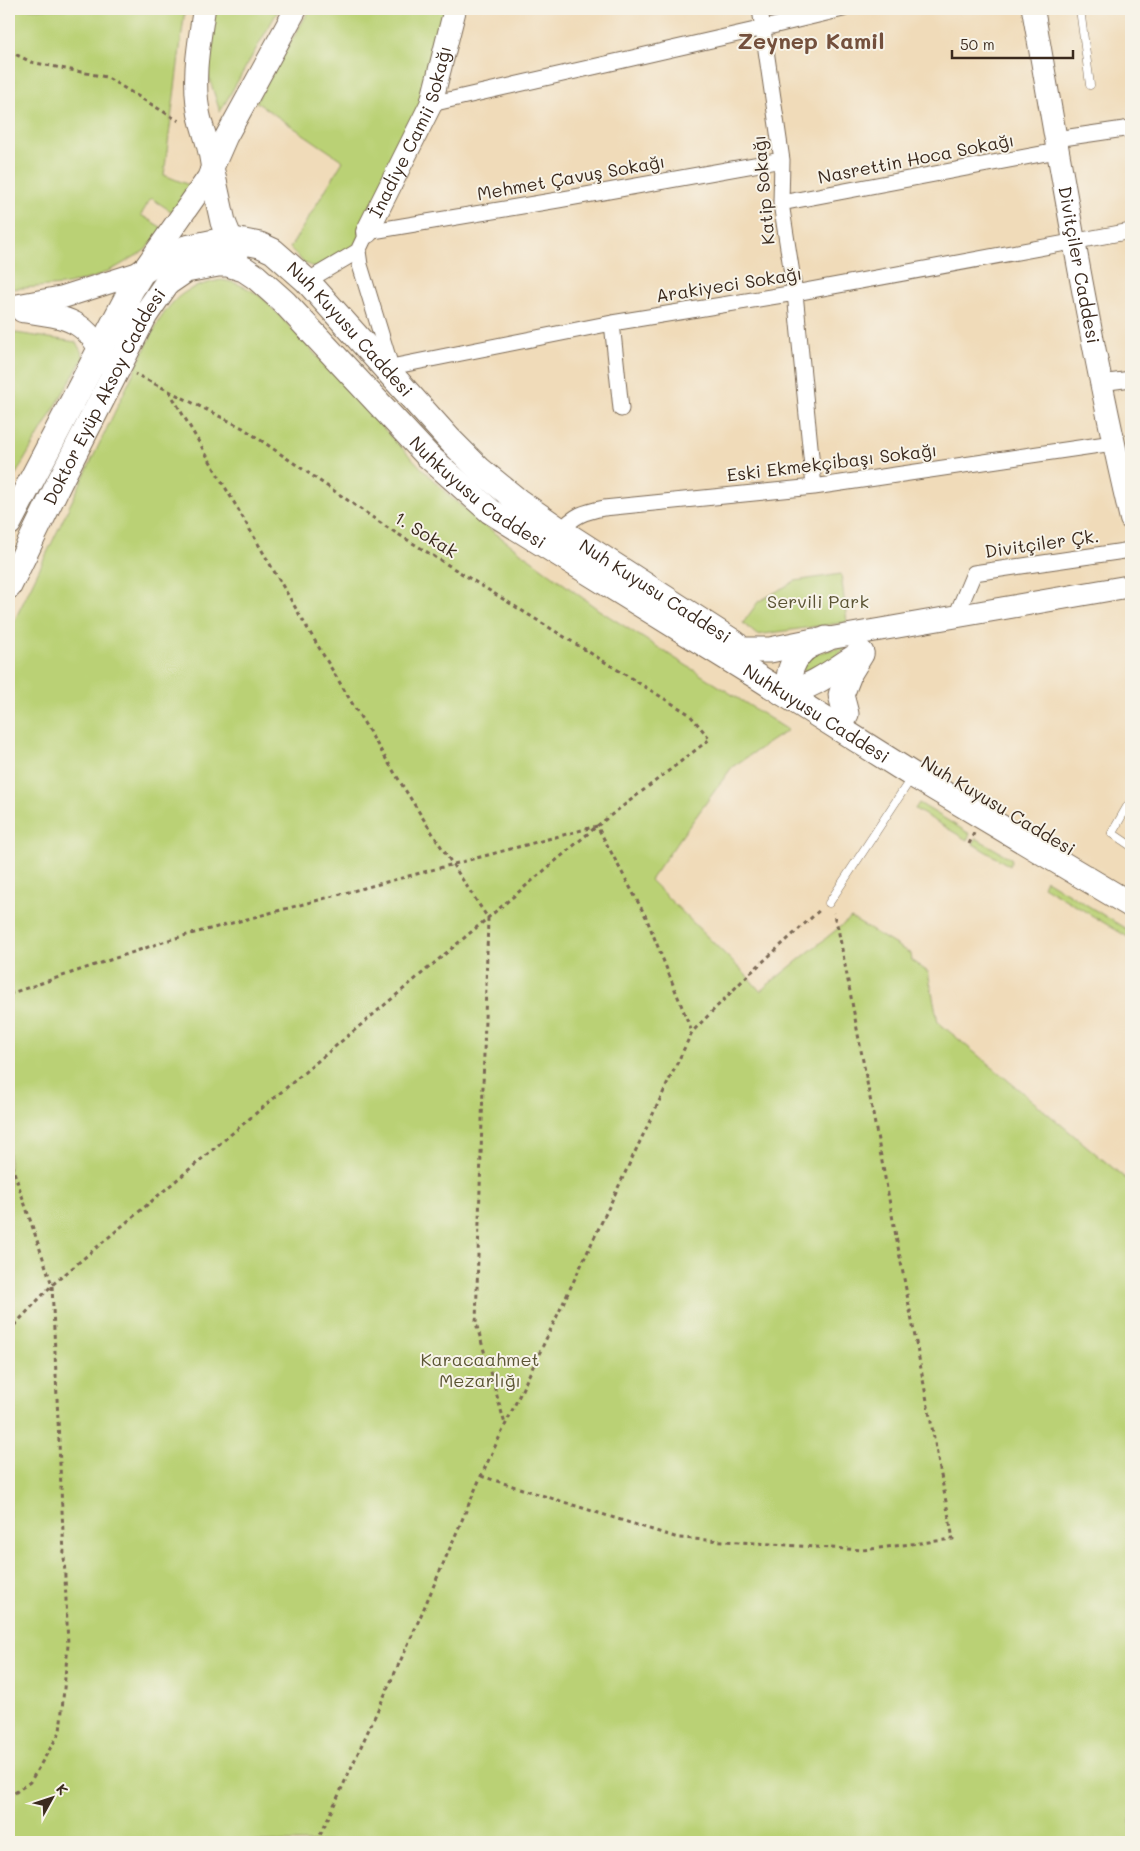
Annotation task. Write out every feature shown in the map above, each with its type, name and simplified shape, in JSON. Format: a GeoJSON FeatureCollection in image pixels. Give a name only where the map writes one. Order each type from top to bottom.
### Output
{"type":"FeatureCollection","features":[{"type":"Feature","properties":{"kind":"main road"},"geometry":{"type":"LineString","coordinates":[[212,172],[216,199],[229,240],[244,269]]}},
{"type":"Feature","properties":{"kind":"main road","name":"Doktor Eyüp Aksoy Caddesi"},"geometry":{"type":"LineString","coordinates":[[9,523],[100,348],[142,272],[160,260],[186,248],[229,240]]}},
{"type":"Feature","properties":{"kind":"main road","name":"Nuh Kuyusu Caddesi"},"geometry":{"type":"LineString","coordinates":[[229,240],[260,245],[273,251],[307,281],[389,368],[449,439],[480,470],[518,501],[561,531],[746,650],[795,692],[846,714],[1131,886]]}},
{"type":"Feature","properties":{"kind":"main road","name":"Doktor Eyüp Aksoy Caddesi"},"geometry":{"type":"LineString","coordinates":[[9,586],[145,315],[162,289],[172,279],[186,270],[208,265],[228,264],[244,269]]}},
{"type":"Feature","properties":{"kind":"main road","name":"Nuhkuyusu Caddesi"},"geometry":{"type":"LineString","coordinates":[[244,269],[284,302],[428,456],[490,511],[795,692],[913,775],[1131,905]]}},
{"type":"Feature","properties":{"kind":"main road"},"geometry":{"type":"LineString","coordinates":[[826,639],[803,650],[794,662],[795,692],[861,653]]}},
{"type":"Feature","properties":{"kind":"main road"},"geometry":{"type":"LineString","coordinates":[[746,650],[770,650],[826,639]]}},
{"type":"Feature","properties":{"kind":"main road"},"geometry":{"type":"LineString","coordinates":[[846,714],[841,695],[850,672],[861,653]]}},
{"type":"Feature","properties":{"kind":"main road"},"geometry":{"type":"LineString","coordinates":[[902,749],[913,775],[938,771]]}},
{"type":"Feature","properties":{"kind":"street"},"geometry":{"type":"LineString","coordinates":[[204,9],[196,78],[199,114],[210,150],[212,172]]}},
{"type":"Feature","properties":{"kind":"street"},"geometry":{"type":"LineString","coordinates":[[9,308],[63,297],[142,272],[212,172],[226,137],[296,9]]}},
{"type":"Feature","properties":{"kind":"street","name":"İnadiye Camii Sokağı"},"geometry":{"type":"LineString","coordinates":[[362,242],[431,104],[455,9]]}},
{"type":"Feature","properties":{"kind":"street","name":"Katip Sokağı"},"geometry":{"type":"LineString","coordinates":[[760,9],[782,160],[781,203],[795,293],[814,487]]}},
{"type":"Feature","properties":{"kind":"street"},"geometry":{"type":"LineString","coordinates":[[431,104],[843,9]]}},
{"type":"Feature","properties":{"kind":"street","name":"Divitçiler Caddesi"},"geometry":{"type":"LineString","coordinates":[[1033,9],[1073,242],[1131,519]]}},
{"type":"Feature","properties":{"kind":"street","name":"Nasrettin Hoca Sokağı"},"geometry":{"type":"LineString","coordinates":[[781,203],[1131,128]]}},
{"type":"Feature","properties":{"kind":"street","name":"Mehmet Çavuş Sokağı"},"geometry":{"type":"LineString","coordinates":[[362,242],[558,200],[782,160]]}},
{"type":"Feature","properties":{"kind":"street","name":"Arakiyeci Sokağı"},"geometry":{"type":"LineString","coordinates":[[389,368],[612,323],[795,293],[1131,232]]}},
{"type":"Feature","properties":{"kind":"street"},"geometry":{"type":"LineString","coordinates":[[307,281],[362,242]]}},
{"type":"Feature","properties":{"kind":"street"},"geometry":{"type":"LineString","coordinates":[[362,242],[360,265],[389,368]]}},
{"type":"Feature","properties":{"kind":"street"},"geometry":{"type":"LineString","coordinates":[[9,308],[69,320],[92,337],[116,372]]}},
{"type":"Feature","properties":{"kind":"street"},"geometry":{"type":"LineString","coordinates":[[612,323],[621,409]]}},
{"type":"Feature","properties":{"kind":"street"},"geometry":{"type":"LineString","coordinates":[[1101,383],[1131,379]]}},
{"type":"Feature","properties":{"kind":"street","name":"Eski Ekmekçibaşı Sokağı"},"geometry":{"type":"LineString","coordinates":[[561,531],[583,513],[604,508],[814,487],[1114,443]]}},
{"type":"Feature","properties":{"kind":"street","name":"Divitçiler Çk."},"geometry":{"type":"LineString","coordinates":[[956,616],[974,573],[1131,550]]}},
{"type":"Feature","properties":{"kind":"street"},"geometry":{"type":"LineString","coordinates":[[826,639],[1131,586]]}},
{"type":"Feature","properties":{"kind":"street"},"geometry":{"type":"LineString","coordinates":[[861,653],[880,644],[1131,602]]}},
{"type":"Feature","properties":{"kind":"lane"},"geometry":{"type":"LineString","coordinates":[[1080,9],[1090,85]]}},
{"type":"Feature","properties":{"kind":"lane"},"geometry":{"type":"LineString","coordinates":[[829,902],[913,775]]}},
{"type":"Feature","properties":{"kind":"lane"},"geometry":{"type":"LineString","coordinates":[[1128,805],[1112,833],[1131,846]]}},
{"type":"Feature","properties":{"kind":"path"},"geometry":{"type":"LineString","coordinates":[[9,51],[31,62],[106,77],[179,121]]}},
{"type":"Feature","properties":{"kind":"path","name":"1. Sokak"},"geometry":{"type":"LineString","coordinates":[[116,372],[168,391],[244,428],[385,526],[689,714],[710,739],[597,826]]}},
{"type":"Feature","properties":{"kind":"path"},"geometry":{"type":"LineString","coordinates":[[168,391],[376,741],[452,864],[488,918],[476,1323],[506,1425]]}},
{"type":"Feature","properties":{"kind":"path"},"geometry":{"type":"LineString","coordinates":[[9,994],[172,939],[597,826]]}},
{"type":"Feature","properties":{"kind":"path"},"geometry":{"type":"LineString","coordinates":[[9,1331],[52,1285],[597,826]]}},
{"type":"Feature","properties":{"kind":"path"},"geometry":{"type":"LineString","coordinates":[[597,826],[646,917],[692,1032]]}},
{"type":"Feature","properties":{"kind":"path"},"geometry":{"type":"LineString","coordinates":[[968,844],[975,833]]}},
{"type":"Feature","properties":{"kind":"path"},"geometry":{"type":"LineString","coordinates":[[317,1842],[415,1629],[481,1476],[692,1032],[747,976],[829,902],[838,928],[953,1539],[862,1550],[678,1538],[481,1476]]}},
{"type":"Feature","properties":{"kind":"path"},"geometry":{"type":"LineString","coordinates":[[9,1157],[52,1285],[68,1645],[60,1732],[30,1782],[9,1796]]}},
{"type":"Feature","properties":{"kind":"green space"},"geometry":{"type":"Polygon","coordinates":[[[9,9],[185,9],[164,175],[194,187],[174,213],[151,198],[141,215],[164,229],[144,251],[117,267],[93,278],[63,285],[9,289],[9,9]]]}},
{"type":"Feature","properties":{"kind":"green space"},"geometry":{"type":"Polygon","coordinates":[[[211,9],[279,9],[220,112],[204,61],[211,9]]]}},
{"type":"Feature","properties":{"kind":"green space"},"geometry":{"type":"Polygon","coordinates":[[[310,9],[454,9],[432,100],[362,250],[318,269],[304,263],[290,248],[343,161],[256,102],[310,9]]]}},
{"type":"Feature","properties":{"kind":"green space","name":"Karacaahmet Mezarlığı"},"geometry":{"type":"Polygon","coordinates":[[[221,280],[245,287],[266,301],[398,444],[449,496],[491,530],[599,610],[788,730],[732,767],[650,880],[760,991],[851,918],[911,954],[912,961],[928,972],[938,1022],[1131,1183],[1131,1842],[9,1842],[9,632],[157,324],[170,305],[183,293],[221,280]]]}},
{"type":"Feature","properties":{"kind":"green space"},"geometry":{"type":"Polygon","coordinates":[[[9,332],[76,342],[84,357],[9,486],[9,332]]]}},
{"type":"Feature","properties":{"kind":"green space","name":"Servili Park"},"geometry":{"type":"Polygon","coordinates":[[[841,574],[847,622],[757,635],[743,623],[758,602],[795,581],[841,574]]]}},
{"type":"Feature","properties":{"kind":"green space"},"geometry":{"type":"Polygon","coordinates":[[[850,645],[822,667],[807,673],[802,668],[807,656],[850,645]]]}},
{"type":"Feature","properties":{"kind":"green space"},"geometry":{"type":"Polygon","coordinates":[[[919,803],[970,834],[967,840],[915,809],[919,803]]]}},
{"type":"Feature","properties":{"kind":"green space"},"geometry":{"type":"Polygon","coordinates":[[[976,838],[1012,859],[1010,866],[973,844],[976,838]]]}},
{"type":"Feature","properties":{"kind":"green space"},"geometry":{"type":"Polygon","coordinates":[[[1046,880],[1131,932],[1131,939],[1043,886],[1046,880]]]}},
{"type":"Feature","properties":{"kind":"district","name":"Zeynep Kamil"},"geometry":{"type":"Point","coordinates":[811,41]}}]}
